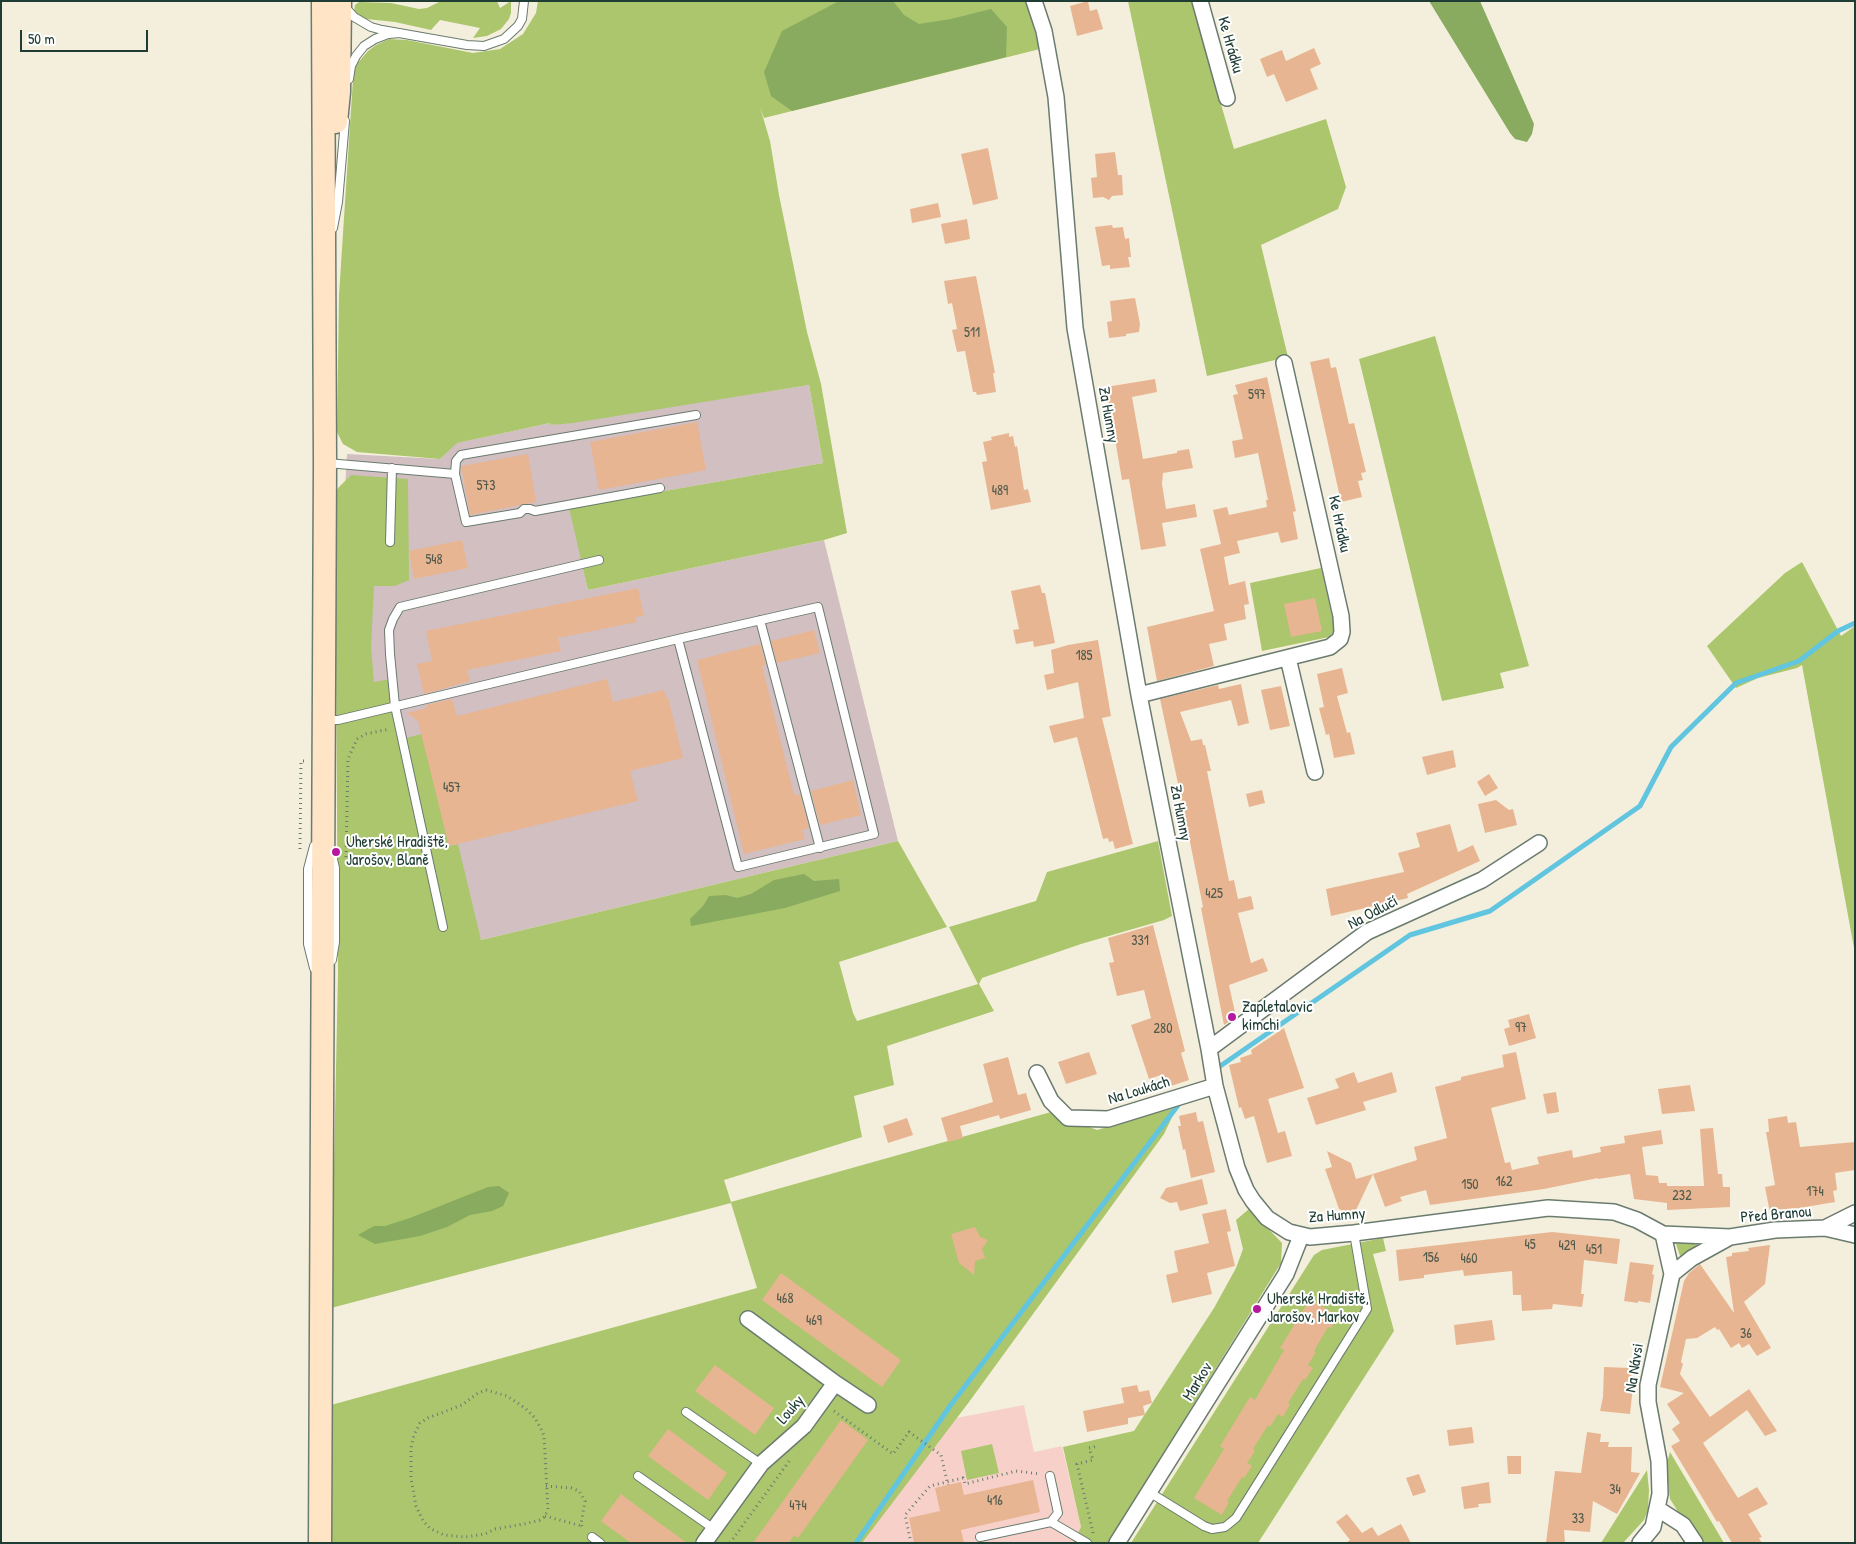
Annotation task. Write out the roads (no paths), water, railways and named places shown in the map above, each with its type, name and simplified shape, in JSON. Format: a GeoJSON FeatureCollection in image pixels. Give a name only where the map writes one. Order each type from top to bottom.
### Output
{"type":"FeatureCollection","features":[{"type":"Feature","properties":{"kind":"main road"},"geometry":{"type":"LineString","coordinates":[[325,305],[339,92],[341,1]]}},
{"type":"Feature","properties":{"kind":"main road"},"geometry":{"type":"LineString","coordinates":[[320,1543],[324,1012],[326,7]]}},
{"type":"Feature","properties":{"kind":"street","name":"Za Humny"},"geometry":{"type":"LineString","coordinates":[[1034,1],[1044,31],[1056,97],[1075,328],[1139,695],[1213,1076],[1237,1168],[1246,1190],[1252,1201],[1268,1218],[1289,1232],[1301,1236],[1323,1237],[1354,1234],[1548,1208],[1614,1212],[1638,1220],[1663,1234]]}},
{"type":"Feature","properties":{"kind":"street","name":"Ke Hrádku"},"geometry":{"type":"LineString","coordinates":[[1200,1],[1227,98]]}},
{"type":"Feature","properties":{"kind":"street","name":"Ke Hrádku"},"geometry":{"type":"LineString","coordinates":[[1139,695],[1330,647],[1340,639],[1343,625],[1284,363]]}},
{"type":"Feature","properties":{"kind":"street"},"geometry":{"type":"LineString","coordinates":[[1288,658],[1315,772]]}},
{"type":"Feature","properties":{"kind":"street","name":"Na Odlučí"},"geometry":{"type":"LineString","coordinates":[[1209,1048],[1367,932],[1482,880],[1539,842]]}},
{"type":"Feature","properties":{"kind":"street","name":"Na Loukách"},"geometry":{"type":"LineString","coordinates":[[1037,1073],[1050,1101],[1068,1118],[1108,1119],[1188,1094],[1213,1076]]}},
{"type":"Feature","properties":{"kind":"street","name":"Před Branou"},"geometry":{"type":"LineString","coordinates":[[1825,1228],[1855,1213]]}},
{"type":"Feature","properties":{"kind":"street","name":"Před Branou"},"geometry":{"type":"LineString","coordinates":[[1663,1234],[1730,1236],[1775,1230],[1825,1228],[1855,1235]]}},
{"type":"Feature","properties":{"kind":"street","name":"Na Návsi"},"geometry":{"type":"LineString","coordinates":[[1640,1543],[1653,1527],[1660,1494],[1659,1461],[1648,1402],[1648,1384],[1672,1274],[1663,1234]]}},
{"type":"Feature","properties":{"kind":"street","name":"Markov"},"geometry":{"type":"LineString","coordinates":[[1117,1543],[1286,1274],[1301,1236]]}},
{"type":"Feature","properties":{"kind":"street","name":"Před Branou"},"geometry":{"type":"LineString","coordinates":[[1672,1274],[1692,1258],[1730,1236]]}},
{"type":"Feature","properties":{"kind":"street"},"geometry":{"type":"LineString","coordinates":[[748,1319],[868,1405]]}},
{"type":"Feature","properties":{"kind":"street","name":"Louky"},"geometry":{"type":"LineString","coordinates":[[704,1543],[761,1464],[804,1426],[835,1383]]}},
{"type":"Feature","properties":{"kind":"street"},"geometry":{"type":"LineString","coordinates":[[1658,1508],[1683,1526],[1695,1543]]}},
{"type":"Feature","properties":{"kind":"lane"},"geometry":{"type":"LineString","coordinates":[[341,1],[354,17],[371,27],[400,34],[484,46],[504,39],[518,26],[522,19],[524,1]]}},
{"type":"Feature","properties":{"kind":"lane"},"geometry":{"type":"LineString","coordinates":[[348,86],[351,66],[364,46],[388,34],[400,34]]}},
{"type":"Feature","properties":{"kind":"lane"},"geometry":{"type":"LineString","coordinates":[[325,305],[346,117]]}},
{"type":"Feature","properties":{"kind":"lane"},"geometry":{"type":"LineString","coordinates":[[660,488],[535,511],[524,509],[520,513],[466,522],[455,474],[456,461],[460,455],[696,415]]}},
{"type":"Feature","properties":{"kind":"lane"},"geometry":{"type":"LineString","coordinates":[[325,462],[455,474]]}},
{"type":"Feature","properties":{"kind":"lane"},"geometry":{"type":"LineString","coordinates":[[390,542],[392,468]]}},
{"type":"Feature","properties":{"kind":"lane"},"geometry":{"type":"LineString","coordinates":[[443,928],[395,706],[391,680],[389,630],[393,619],[400,607],[599,560]]}},
{"type":"Feature","properties":{"kind":"lane"},"geometry":{"type":"LineString","coordinates":[[324,720],[338,720],[678,639],[818,607],[874,834],[738,867],[678,639]]}},
{"type":"Feature","properties":{"kind":"lane"},"geometry":{"type":"LineString","coordinates":[[760,620],[820,848]]}},
{"type":"Feature","properties":{"kind":"lane"},"geometry":{"type":"LineString","coordinates":[[1149,1492],[1212,1529],[1225,1527],[1236,1518],[1367,1309],[1354,1234]]}},
{"type":"Feature","properties":{"kind":"lane"},"geometry":{"type":"LineString","coordinates":[[686,1412],[761,1464]]}},
{"type":"Feature","properties":{"kind":"lane"},"geometry":{"type":"LineString","coordinates":[[980,1537],[1051,1522],[1058,1513],[1048,1475]]}},
{"type":"Feature","properties":{"kind":"lane"},"geometry":{"type":"LineString","coordinates":[[638,1476],[714,1529]]}},
{"type":"Feature","properties":{"kind":"lane"},"geometry":{"type":"LineString","coordinates":[[1051,1522],[1086,1543]]}},
{"type":"Feature","properties":{"kind":"lane"},"geometry":{"type":"LineString","coordinates":[[589,1536],[600,1543]]}},
{"type":"Feature","properties":{"kind":"waterway"},"geometry":{"type":"LineString","coordinates":[[1216,1069],[1410,935],[1490,911],[1640,806],[1671,747],[1736,683],[1799,661],[1838,631],[1855,623]]}},
{"type":"Feature","properties":{"kind":"waterway"},"geometry":{"type":"LineString","coordinates":[[856,1543],[950,1406],[1182,1100]]}},
{"type":"Feature","properties":{"kind":"place","name":"Uherské Hradiště, Jarošov, Blaně"},"geometry":{"type":"Point","coordinates":[336,852]}},
{"type":"Feature","properties":{"kind":"place","name":"Zapletalovic kimchi"},"geometry":{"type":"Point","coordinates":[1232,1017]}},
{"type":"Feature","properties":{"kind":"place","name":"Uherské Hradiště, Jarošov, Markov"},"geometry":{"type":"Point","coordinates":[1257,1309]}}]}
